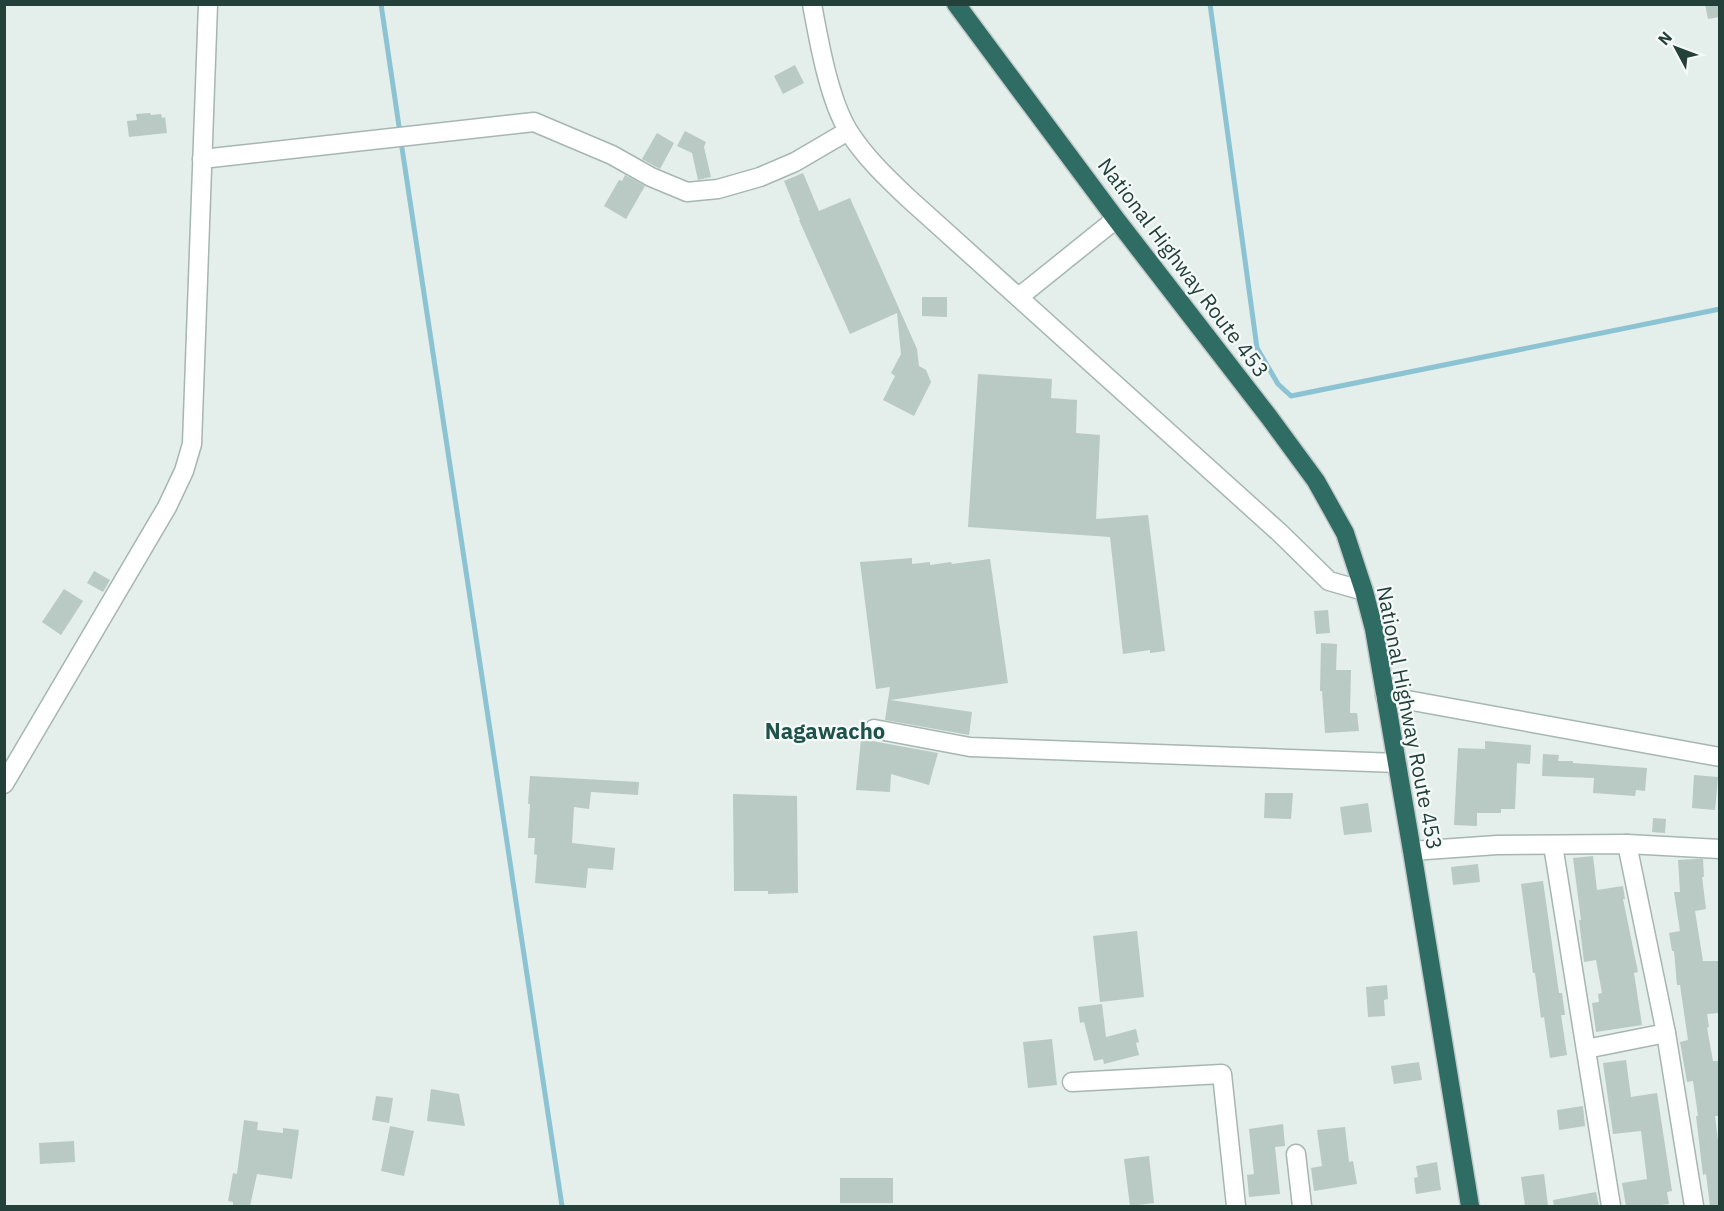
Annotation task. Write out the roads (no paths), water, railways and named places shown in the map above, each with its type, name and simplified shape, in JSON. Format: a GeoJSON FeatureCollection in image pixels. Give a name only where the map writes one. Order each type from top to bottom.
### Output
{"type":"FeatureCollection","features":[{"type":"Feature","properties":{"kind":"highway","name":"National Highway Route 453"},"geometry":{"type":"LineString","coordinates":[[956,4],[1116,219],[1269,417],[1316,481],[1345,533],[1374,629],[1470,1206]]}},
{"type":"Feature","properties":{"kind":"street"},"geometry":{"type":"LineString","coordinates":[[4,784],[168,507],[192,444],[208,4]]}},
{"type":"Feature","properties":{"kind":"street"},"geometry":{"type":"LineString","coordinates":[[812,4],[836,104],[848,131],[870,161],[1280,533],[1329,581],[1364,591]]}},
{"type":"Feature","properties":{"kind":"street"},"geometry":{"type":"LineString","coordinates":[[202,159],[534,122],[612,155],[651,177],[687,192],[718,189],[760,177],[795,162],[848,131]]}},
{"type":"Feature","properties":{"kind":"street"},"geometry":{"type":"LineString","coordinates":[[1019,297],[1116,219]]}},
{"type":"Feature","properties":{"kind":"street"},"geometry":{"type":"LineString","coordinates":[[1385,696],[1719,757]]}},
{"type":"Feature","properties":{"kind":"street"},"geometry":{"type":"LineString","coordinates":[[874,729],[970,747],[1396,763]]}},
{"type":"Feature","properties":{"kind":"street"},"geometry":{"type":"LineString","coordinates":[[1412,851],[1497,845],[1627,844],[1719,849]]}},
{"type":"Feature","properties":{"kind":"street"},"geometry":{"type":"LineString","coordinates":[[1627,844],[1666,1034],[1694,1206]]}},
{"type":"Feature","properties":{"kind":"street"},"geometry":{"type":"LineString","coordinates":[[1553,845],[1611,1206]]}},
{"type":"Feature","properties":{"kind":"street"},"geometry":{"type":"LineString","coordinates":[[1586,1049],[1666,1034]]}},
{"type":"Feature","properties":{"kind":"street"},"geometry":{"type":"LineString","coordinates":[[1072,1082],[1222,1074],[1236,1206]]}},
{"type":"Feature","properties":{"kind":"street"},"geometry":{"type":"LineString","coordinates":[[1296,1154],[1302,1206]]}},
{"type":"Feature","properties":{"kind":"waterway"},"geometry":{"type":"LineString","coordinates":[[381,4],[400,133]]}},
{"type":"Feature","properties":{"kind":"waterway"},"geometry":{"type":"LineString","coordinates":[[1210,4],[1257,348],[1278,384],[1291,396],[1720,309]]}},
{"type":"Feature","properties":{"kind":"waterway"},"geometry":{"type":"LineString","coordinates":[[402,148],[562,1206]]}},
{"type":"Feature","properties":{"kind":"district","name":"Nagawacho"},"geometry":{"type":"Point","coordinates":[825,731]}}]}
